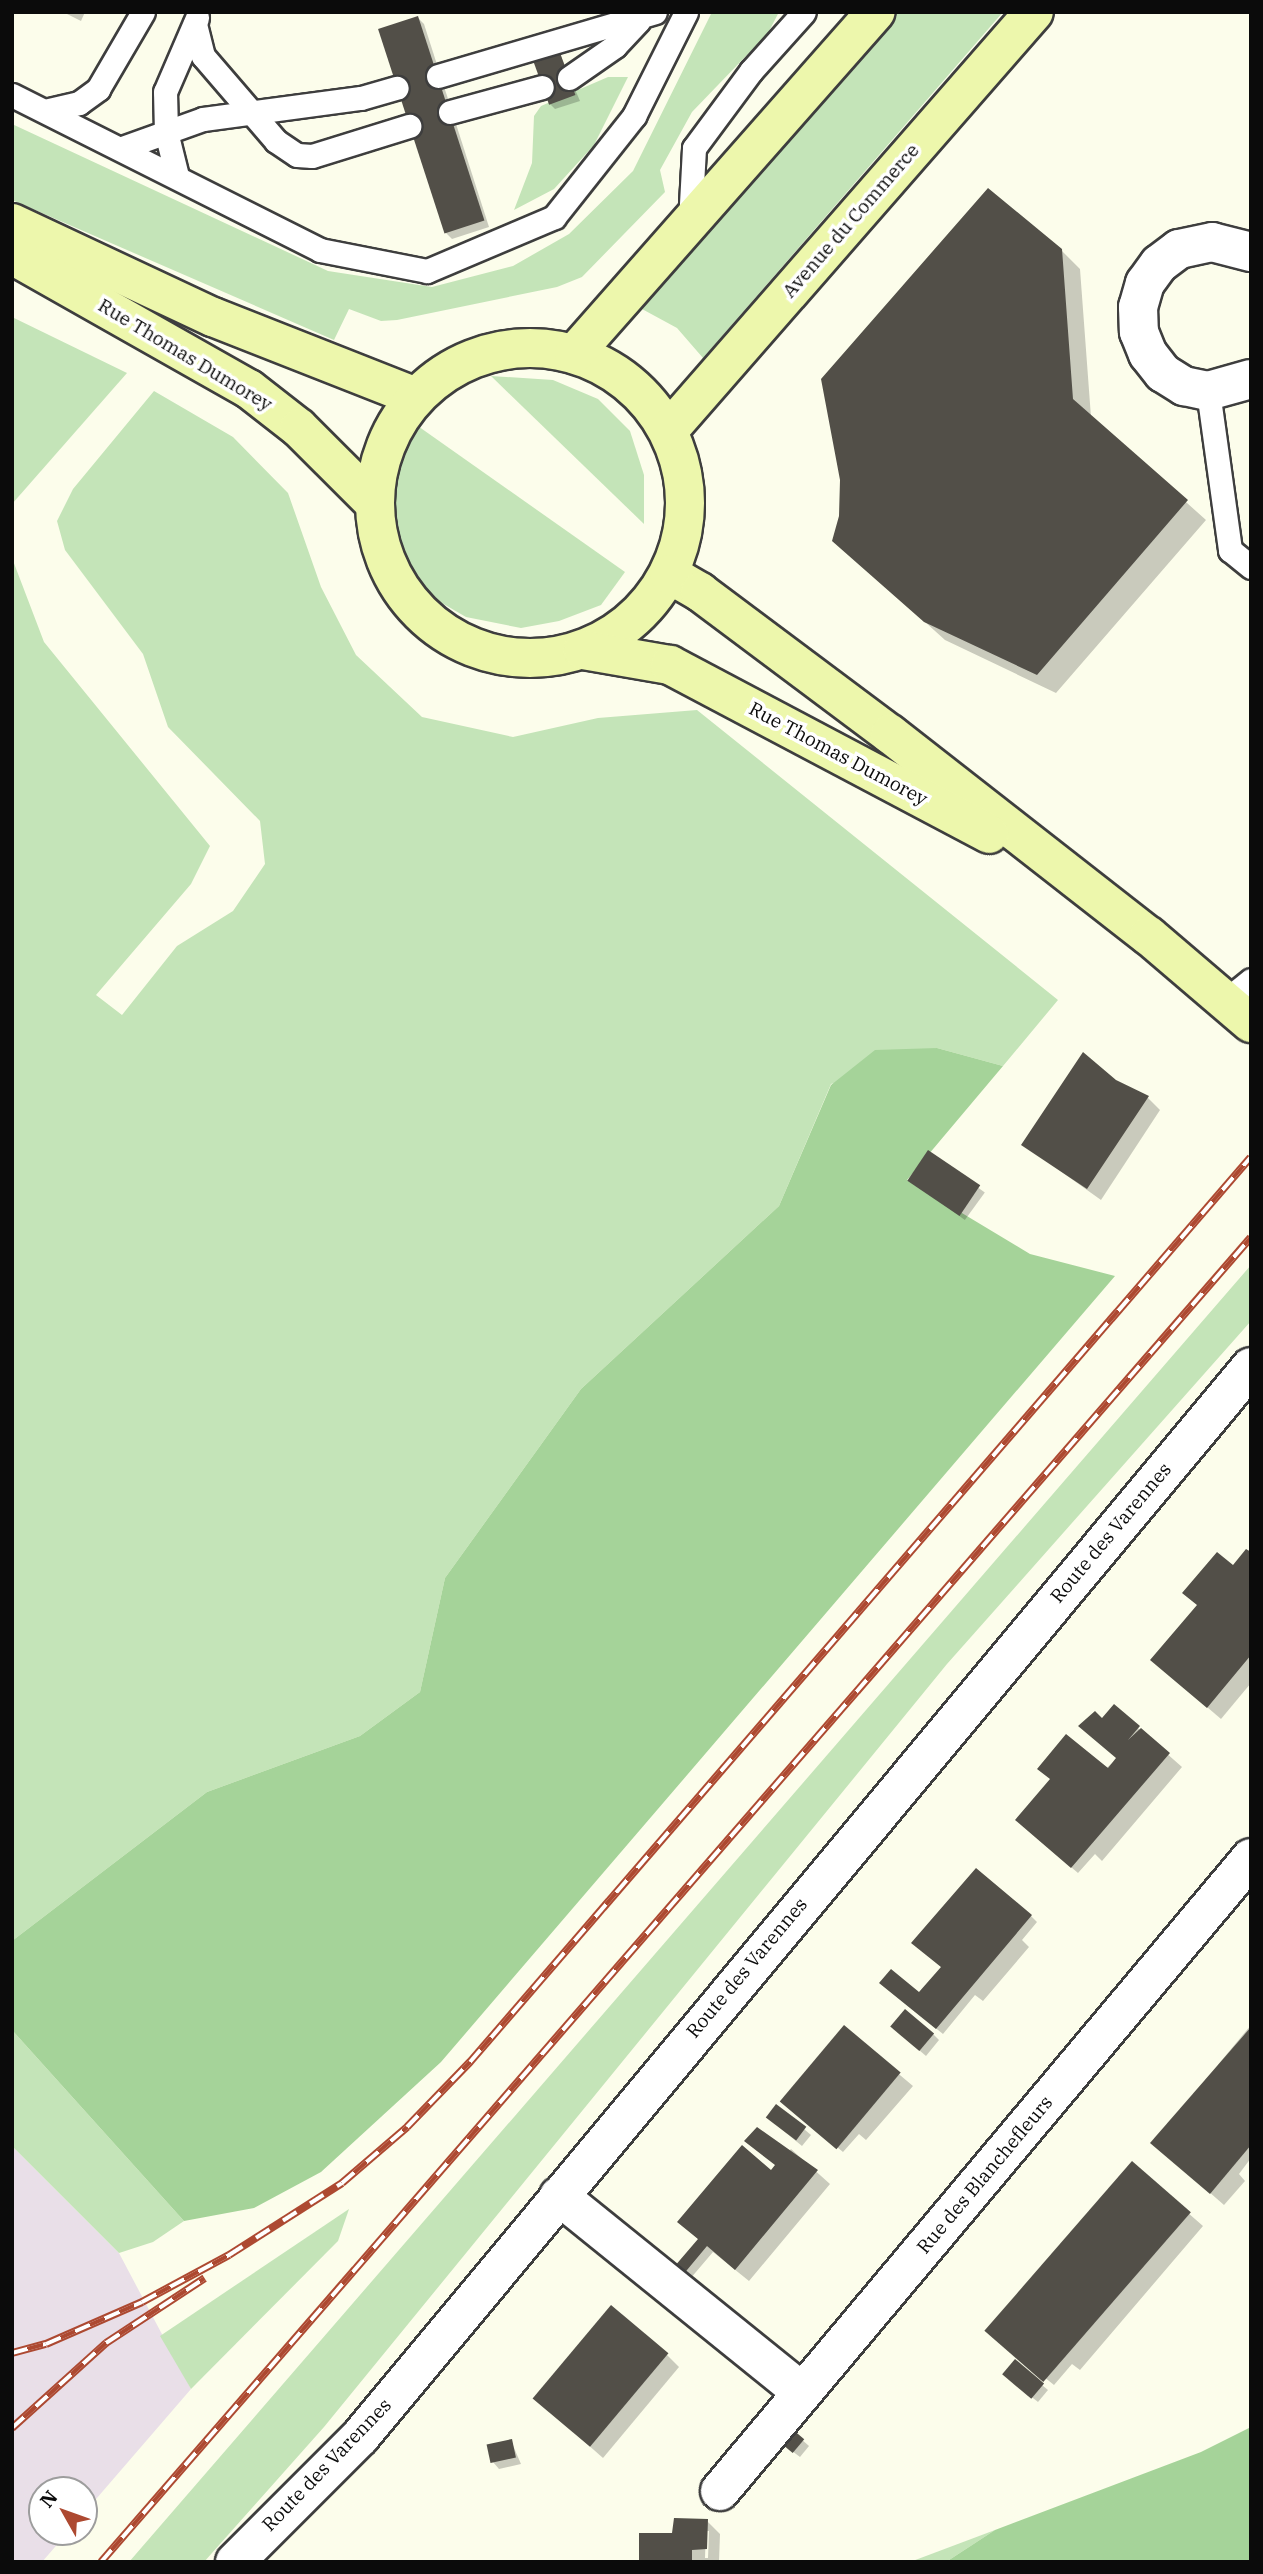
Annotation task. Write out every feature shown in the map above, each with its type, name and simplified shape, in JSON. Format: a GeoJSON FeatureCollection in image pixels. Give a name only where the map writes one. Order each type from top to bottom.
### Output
{"type":"FeatureCollection","features":[{"type":"Feature","properties":{"kind":"main road"},"geometry":{"type":"LineString","coordinates":[[575,354],[875,12]]}},
{"type":"Feature","properties":{"kind":"main road","name":"Avenue du Commerce"},"geometry":{"type":"LineString","coordinates":[[668,431],[1034,12]]}},
{"type":"Feature","properties":{"kind":"main road","name":"Rue Thomas Dumorey"},"geometry":{"type":"LineString","coordinates":[[12,223],[212,317],[416,397]]}},
{"type":"Feature","properties":{"kind":"main road","name":"Rue Thomas Dumorey"},"geometry":{"type":"LineString","coordinates":[[12,256],[249,389],[299,428],[374,503]]}},
{"type":"Feature","properties":{"kind":"main road"},"geometry":{"type":"LineString","coordinates":[[531,347],[575,354],[612,371],[645,397],[668,431],[684,477],[684,527],[669,574],[633,620],[583,650],[522,658],[485,653],[440,632],[404,597],[387,564],[374,503],[384,446],[416,397],[449,370],[489,353],[531,347]]}},
{"type":"Feature","properties":{"kind":"main road","name":"Rue Thomas Dumorey"},"geometry":{"type":"LineString","coordinates":[[669,574],[700,592],[1242,1002]]}},
{"type":"Feature","properties":{"kind":"main road","name":"Rue Thomas Dumorey"},"geometry":{"type":"LineString","coordinates":[[583,650],[670,665],[1084,884]]}},
{"type":"Feature","properties":{"kind":"street"},"geometry":{"type":"LineString","coordinates":[[1244,239],[1204,243],[1179,249],[1159,264],[1145,283],[1138,307],[1139,332],[1156,364],[1184,386],[1208,391],[1251,379]]}},
{"type":"Feature","properties":{"kind":"street","name":"Route des Varennes"},"geometry":{"type":"LineString","coordinates":[[235,2562],[360,2437],[1251,1367]]}},
{"type":"Feature","properties":{"kind":"street","name":"Rue des Blanchefleurs"},"geometry":{"type":"LineString","coordinates":[[720,2491],[1251,1858]]}},
{"type":"Feature","properties":{"kind":"street"},"geometry":{"type":"LineString","coordinates":[[559,2196],[802,2392]]}},
{"type":"Feature","properties":{"kind":"lane"},"geometry":{"type":"LineString","coordinates":[[49,110],[79,103],[98,89],[143,12]]}},
{"type":"Feature","properties":{"kind":"lane"},"geometry":{"type":"LineString","coordinates":[[12,95],[49,110],[320,250],[427,271],[554,217],[634,116],[686,12]]}},
{"type":"Feature","properties":{"kind":"lane"},"geometry":{"type":"LineString","coordinates":[[690,223],[694,148],[751,71],[804,12]]}},
{"type":"Feature","properties":{"kind":"lane"},"geometry":{"type":"LineString","coordinates":[[438,76],[555,38],[638,15]]}},
{"type":"Feature","properties":{"kind":"lane"},"geometry":{"type":"LineString","coordinates":[[569,78],[615,46],[638,15]]}},
{"type":"Feature","properties":{"kind":"lane"},"geometry":{"type":"LineString","coordinates":[[177,176],[166,132],[165,92],[197,18]]}},
{"type":"Feature","properties":{"kind":"lane"},"geometry":{"type":"LineString","coordinates":[[197,18],[204,56],[276,141],[297,155],[312,156],[409,126]]}},
{"type":"Feature","properties":{"kind":"lane"},"geometry":{"type":"LineString","coordinates":[[450,112],[541,87]]}},
{"type":"Feature","properties":{"kind":"lane"},"geometry":{"type":"LineString","coordinates":[[122,148],[203,119],[361,98],[397,88]]}},
{"type":"Feature","properties":{"kind":"lane"},"geometry":{"type":"LineString","coordinates":[[1208,391],[1230,550],[1251,567]]}},
{"type":"Feature","properties":{"kind":"shaded area"},"geometry":{"type":"Polygon","coordinates":[[[12,2146],[119,2253],[191,2389],[98,2497],[98,2476],[28,2476],[28,2546],[56,2546],[42,2562],[12,2562],[12,2146]]]}},
{"type":"Feature","properties":{"kind":"green space"},"geometry":{"type":"Polygon","coordinates":[[[712,12],[779,12],[768,33],[692,112],[660,170],[665,192],[582,277],[557,287],[397,320],[381,321],[349,309],[334,340],[12,200],[12,124],[328,271],[432,287],[513,266],[569,234],[633,171],[712,12]]]}},
{"type":"Feature","properties":{"kind":"green space"},"geometry":{"type":"Polygon","coordinates":[[[894,12],[1003,12],[703,358],[677,328],[642,309],[894,12]]]}},
{"type":"Feature","properties":{"kind":"green space"},"geometry":{"type":"Polygon","coordinates":[[[608,77],[628,77],[594,145],[554,189],[514,210],[532,163],[534,116],[541,106],[608,77]]]}},
{"type":"Feature","properties":{"kind":"green space"},"geometry":{"type":"Polygon","coordinates":[[[12,317],[127,373],[12,504],[12,317]]]}},
{"type":"Feature","properties":{"kind":"green space"},"geometry":{"type":"Polygon","coordinates":[[[491,376],[553,380],[598,399],[630,431],[644,475],[644,524],[491,376]]]}},
{"type":"Feature","properties":{"kind":"green space"},"geometry":{"type":"Polygon","coordinates":[[[154,391],[233,437],[288,493],[321,587],[356,655],[422,717],[513,737],[598,718],[697,710],[1058,1000],[1003,1066],[937,1048],[831,1084],[779,1206],[581,1389],[445,1578],[420,1692],[360,1736],[207,1792],[12,1941],[12,558],[44,642],[210,846],[191,884],[96,995],[122,1015],[177,946],[233,911],[265,864],[260,821],[168,727],[143,654],[65,550],[57,521],[73,489],[154,391]]]}},
{"type":"Feature","properties":{"kind":"green space"},"geometry":{"type":"Polygon","coordinates":[[[415,424],[625,572],[601,605],[559,621],[521,628],[466,617],[416,588],[392,542],[391,486],[415,424]]]}},
{"type":"Feature","properties":{"kind":"green space"},"geometry":{"type":"Polygon","coordinates":[[[937,1048],[1003,1066],[907,1180],[1030,1254],[1115,1276],[441,2062],[321,2172],[254,2208],[184,2221],[12,2030],[12,1941],[207,1792],[360,1736],[420,1692],[445,1578],[581,1389],[779,1206],[831,1085],[875,1050],[937,1048]]]}},
{"type":"Feature","properties":{"kind":"green space"},"geometry":{"type":"Polygon","coordinates":[[[1251,1265],[1251,1321],[947,1664],[324,2427],[204,2562],[129,2562],[1251,1265]]]}},
{"type":"Feature","properties":{"kind":"green space"},"geometry":{"type":"Polygon","coordinates":[[[12,2030],[184,2221],[153,2242],[119,2253],[12,2146],[12,2030]]]}},
{"type":"Feature","properties":{"kind":"green space"},"geometry":{"type":"Polygon","coordinates":[[[349,2209],[338,2241],[191,2389],[160,2336],[349,2209]]]}},
{"type":"Feature","properties":{"kind":"green space"},"geometry":{"type":"Polygon","coordinates":[[[1251,2427],[1251,2562],[946,2562],[995,2530],[1201,2452],[1251,2427]]]}},
{"type":"Feature","properties":{"kind":"green space"},"geometry":{"type":"Polygon","coordinates":[[[995,2530],[946,2562],[910,2562],[995,2530]]]}},
{"type":"Feature","properties":{"kind":"building"},"geometry":{"type":"Polygon","coordinates":[[[418,16],[484,220],[444,233],[378,29],[418,16]]]}},
{"type":"Feature","properties":{"kind":"building"},"geometry":{"type":"Polygon","coordinates":[[[559,50],[575,95],[549,105],[533,60],[559,50]]]}},
{"type":"Feature","properties":{"kind":"building"},"geometry":{"type":"Polygon","coordinates":[[[988,188],[1062,249],[1073,399],[1188,500],[1037,675],[924,622],[832,541],[839,516],[840,480],[821,379],[988,188]]]}},
{"type":"Feature","properties":{"kind":"building"},"geometry":{"type":"Polygon","coordinates":[[[1083,1052],[1116,1080],[1149,1096],[1087,1189],[1021,1145],[1083,1052]]]}},
{"type":"Feature","properties":{"kind":"building"},"geometry":{"type":"Polygon","coordinates":[[[928,1150],[980,1185],[960,1216],[907,1181],[928,1150]]]}},
{"type":"Feature","properties":{"kind":"building"},"geometry":{"type":"Polygon","coordinates":[[[1246,1549],[1251,1552],[1251,1655],[1207,1708],[1150,1660],[1197,1605],[1182,1593],[1217,1552],[1233,1565],[1246,1549]]]}},
{"type":"Feature","properties":{"kind":"building"},"geometry":{"type":"Polygon","coordinates":[[[1114,1704],[1140,1726],[1128,1740],[1141,1728],[1170,1753],[1071,1868],[1015,1820],[1050,1779],[1037,1769],[1066,1734],[1108,1768],[1116,1758],[1078,1726],[1095,1711],[1102,1718],[1114,1704]]]}},
{"type":"Feature","properties":{"kind":"building"},"geometry":{"type":"Polygon","coordinates":[[[976,1868],[1032,1915],[936,2029],[879,1983],[891,1969],[919,1992],[941,1967],[911,1943],[976,1868]]]}},
{"type":"Feature","properties":{"kind":"building"},"geometry":{"type":"Polygon","coordinates":[[[905,2009],[934,2033],[919,2051],[890,2027],[905,2009]]]}},
{"type":"Feature","properties":{"kind":"building"},"geometry":{"type":"Polygon","coordinates":[[[844,2025],[901,2073],[836,2149],[780,2102],[844,2025]]]}},
{"type":"Feature","properties":{"kind":"building"},"geometry":{"type":"Polygon","coordinates":[[[1251,2027],[1251,2145],[1210,2194],[1150,2143],[1251,2027]]]}},
{"type":"Feature","properties":{"kind":"building"},"geometry":{"type":"Polygon","coordinates":[[[776,2104],[806,2127],[796,2140],[766,2118],[776,2104]]]}},
{"type":"Feature","properties":{"kind":"building"},"geometry":{"type":"Polygon","coordinates":[[[757,2127],[818,2170],[735,2270],[707,2246],[677,2282],[668,2274],[698,2239],[677,2222],[742,2145],[771,2170],[775,2165],[744,2141],[757,2127]]]}},
{"type":"Feature","properties":{"kind":"building"},"geometry":{"type":"Polygon","coordinates":[[[1132,2161],[1191,2212],[1043,2382],[984,2331],[1132,2161]]]}},
{"type":"Feature","properties":{"kind":"building"},"geometry":{"type":"Polygon","coordinates":[[[611,2305],[668,2353],[590,2447],[533,2398],[611,2305]]]}},
{"type":"Feature","properties":{"kind":"building"},"geometry":{"type":"Polygon","coordinates":[[[1015,2359],[1044,2383],[1031,2399],[1002,2374],[1015,2359]]]}},
{"type":"Feature","properties":{"kind":"building"},"geometry":{"type":"Polygon","coordinates":[[[792,2429],[804,2439],[793,2453],[780,2443],[792,2429]]]}},
{"type":"Feature","properties":{"kind":"building"},"geometry":{"type":"Polygon","coordinates":[[[512,2439],[516,2458],[491,2463],[487,2444],[512,2439]]]}},
{"type":"Feature","properties":{"kind":"building"},"geometry":{"type":"Polygon","coordinates":[[[674,2518],[708,2519],[707,2549],[692,2550],[692,2562],[639,2562],[639,2533],[672,2533],[674,2518]]]}},
{"type":"Feature","properties":{"kind":"railway"},"geometry":{"type":"LineString","coordinates":[[12,2353],[46,2344],[142,2302],[229,2255],[342,2183],[407,2127],[470,2062],[1251,1157]]}},
{"type":"Feature","properties":{"kind":"railway"},"geometry":{"type":"LineString","coordinates":[[101,2562],[1251,1237]]}},
{"type":"Feature","properties":{"kind":"railway"},"geometry":{"type":"LineString","coordinates":[[12,2428],[106,2343],[205,2278]]}}]}
